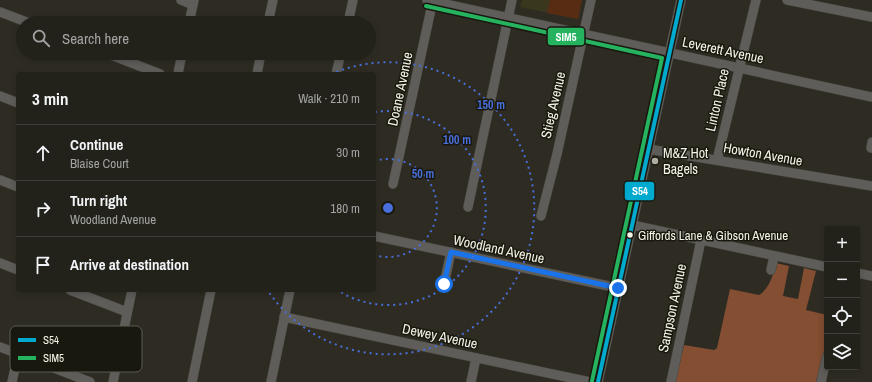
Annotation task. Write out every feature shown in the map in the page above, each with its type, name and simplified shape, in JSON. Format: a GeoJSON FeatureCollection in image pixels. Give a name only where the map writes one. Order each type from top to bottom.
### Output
{"type":"FeatureCollection","features":[{"type":"Feature","properties":{"kind":"street"},"geometry":{"type":"LineString","coordinates":[[181,0],[194,2],[191,16]]}},
{"type":"Feature","properties":{"kind":"street"},"geometry":{"type":"LineString","coordinates":[[270,16],[273,0]]}},
{"type":"Feature","properties":{"kind":"street"},"geometry":{"type":"LineString","coordinates":[[350,16],[353,0]]}},
{"type":"Feature","properties":{"kind":"street","name":"Leverett Avenue"},"geometry":{"type":"LineString","coordinates":[[431,0],[872,97]]}},
{"type":"Feature","properties":{"kind":"street","name":"Doane Avenue"},"geometry":{"type":"LineString","coordinates":[[393,184],[431,0]]}},
{"type":"Feature","properties":{"kind":"street"},"geometry":{"type":"LineString","coordinates":[[468,207],[512,0]]}},
{"type":"Feature","properties":{"kind":"street","name":"Stieg Avenue"},"geometry":{"type":"LineString","coordinates":[[541,216],[557,154],[591,0]]}},
{"type":"Feature","properties":{"kind":"street"},"geometry":{"type":"LineString","coordinates":[[598,382],[681,0]]}},
{"type":"Feature","properties":{"kind":"street","name":"Linton Place"},"geometry":{"type":"LineString","coordinates":[[717,160],[738,68],[756,0]]}},
{"type":"Feature","properties":{"kind":"street"},"geometry":{"type":"LineString","coordinates":[[787,0],[872,17]]}},
{"type":"Feature","properties":{"kind":"street"},"geometry":{"type":"LineString","coordinates":[[0,12],[16,18]]}},
{"type":"Feature","properties":{"kind":"street"},"geometry":{"type":"LineString","coordinates":[[124,60],[155,72]]}},
{"type":"Feature","properties":{"kind":"street"},"geometry":{"type":"LineString","coordinates":[[178,72],[181,60]]}},
{"type":"Feature","properties":{"kind":"street"},"geometry":{"type":"LineString","coordinates":[[257,72],[260,60]]}},
{"type":"Feature","properties":{"kind":"street"},"geometry":{"type":"LineString","coordinates":[[336,72],[339,60]]}},
{"type":"Feature","properties":{"kind":"street"},"geometry":{"type":"LineString","coordinates":[[0,96],[16,102]]}},
{"type":"Feature","properties":{"kind":"street","name":"Howton Avenue"},"geometry":{"type":"LineString","coordinates":[[648,149],[872,186]]}},
{"type":"Feature","properties":{"kind":"street"},"geometry":{"type":"LineString","coordinates":[[0,180],[16,186]]}},
{"type":"Feature","properties":{"kind":"street"},"geometry":{"type":"LineString","coordinates":[[632,226],[824,266]]}},
{"type":"Feature","properties":{"kind":"street","name":"Woodland Avenue"},"geometry":{"type":"LineString","coordinates":[[376,236],[618,288]]}},
{"type":"Feature","properties":{"kind":"street","name":"Sampson Avenue"},"geometry":{"type":"LineString","coordinates":[[671,382],[701,240]]}},
{"type":"Feature","properties":{"kind":"street"},"geometry":{"type":"LineString","coordinates":[[444,284],[451,252]]}},
{"type":"Feature","properties":{"kind":"street"},"geometry":{"type":"LineString","coordinates":[[772,270],[774,256]]}},
{"type":"Feature","properties":{"kind":"street"},"geometry":{"type":"LineString","coordinates":[[0,263],[16,269]]}},
{"type":"Feature","properties":{"kind":"street"},"geometry":{"type":"LineString","coordinates":[[860,274],[872,276]]}},
{"type":"Feature","properties":{"kind":"street"},"geometry":{"type":"LineString","coordinates":[[75,292],[127,312]]}},
{"type":"Feature","properties":{"kind":"street"},"geometry":{"type":"LineString","coordinates":[[124,326],[132,292]]}},
{"type":"Feature","properties":{"kind":"street"},"geometry":{"type":"LineString","coordinates":[[192,382],[211,292]]}},
{"type":"Feature","properties":{"kind":"street"},"geometry":{"type":"LineString","coordinates":[[271,382],[290,292]]}},
{"type":"Feature","properties":{"kind":"street","name":"Dewey Avenue"},"geometry":{"type":"LineString","coordinates":[[284,317],[590,382]]}},
{"type":"Feature","properties":{"kind":"street"},"geometry":{"type":"LineString","coordinates":[[0,346],[10,350]]}},
{"type":"Feature","properties":{"kind":"street"},"geometry":{"type":"LineString","coordinates":[[471,382],[476,358]]}},
{"type":"Feature","properties":{"kind":"street"},"geometry":{"type":"LineString","coordinates":[[820,382],[824,367]]}},
{"type":"Feature","properties":{"kind":"street"},"geometry":{"type":"LineString","coordinates":[[12,382],[14,372]]}},
{"type":"Feature","properties":{"kind":"street"},"geometry":{"type":"LineString","coordinates":[[64,372],[90,382]]}},
{"type":"Feature","properties":{"kind":"street"},"geometry":{"type":"LineString","coordinates":[[113,382],[115,372]]}},
{"type":"Feature","properties":{"kind":"shaded area"},"geometry":{"type":"Polygon","coordinates":[[[522,0],[582,0],[578,19],[520,7],[522,0]]]}},
{"type":"Feature","properties":{"kind":"shaded area"},"geometry":{"type":"Polygon","coordinates":[[[550,0],[582,0],[578,19],[547,13],[550,0]]]}},
{"type":"Feature","properties":{"kind":"shaded area"},"geometry":{"type":"Polygon","coordinates":[[[776,263],[789,266],[783,296],[798,299],[804,268],[816,271],[806,310],[824,314],[824,351],[816,382],[675,382],[684,345],[714,350],[717,348],[730,289],[759,295],[766,289],[772,277],[776,263]]]}},
{"type":"Feature","properties":{"kind":"transit line","name":"S54"},"geometry":{"type":"LineString","coordinates":[[598,382],[681,0]]}},
{"type":"Feature","properties":{"kind":"transit line","name":"SIM5"},"geometry":{"type":"LineString","coordinates":[[426,6],[662,58],[592,381]]}},
{"type":"Feature","properties":{"kind":"place","name":"M&Z Hot Bagels"},"geometry":{"type":"Point","coordinates":[655,161]}},
{"type":"Feature","properties":{"kind":"place","name":"Giffords Lane & Gibson Avenue"},"geometry":{"type":"Point","coordinates":[630,235]}},
{"type":"Feature","properties":{"kind":"route"},"geometry":{"type":"LineString","coordinates":[[444,284],[451,252],[618,288]]}}]}
